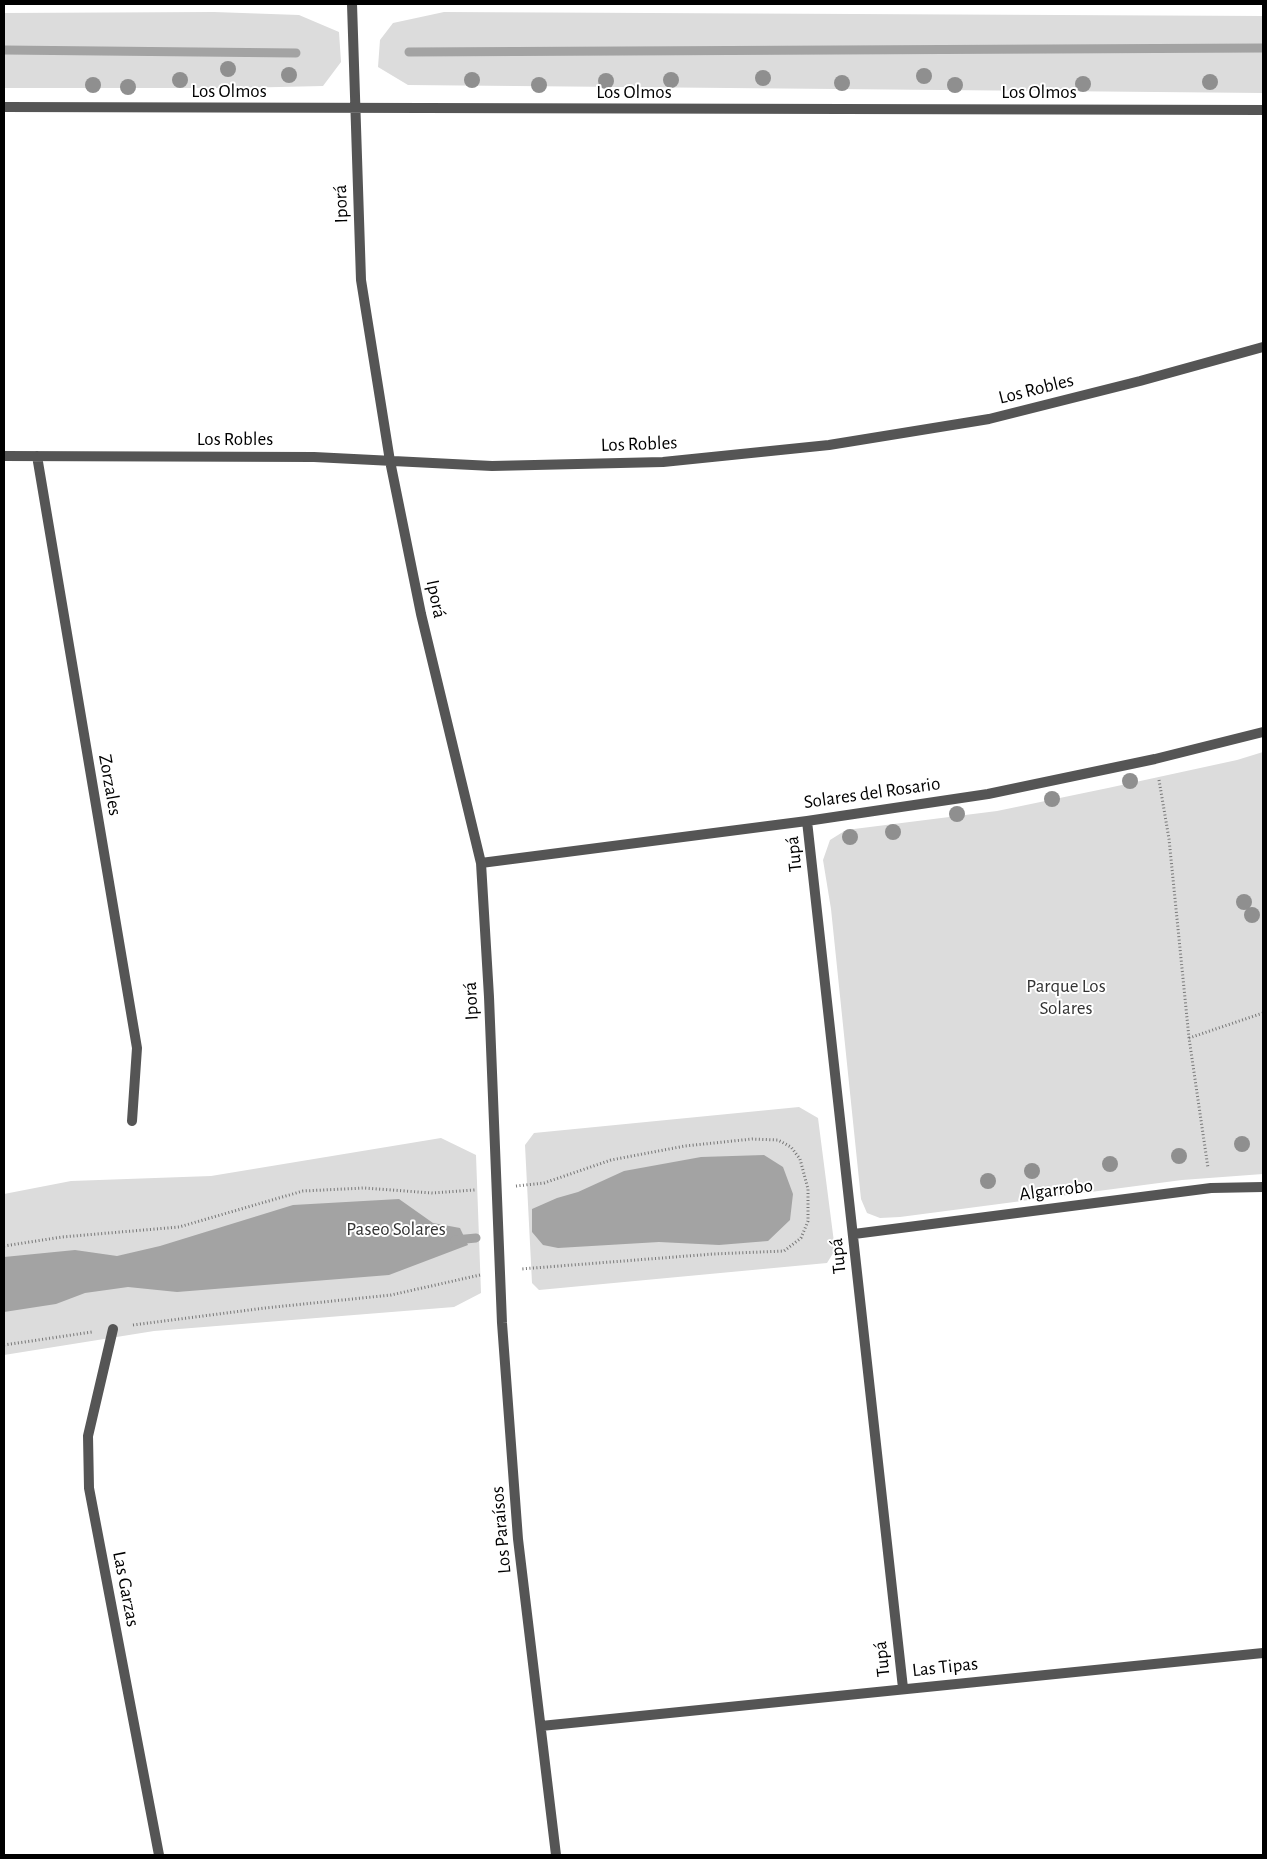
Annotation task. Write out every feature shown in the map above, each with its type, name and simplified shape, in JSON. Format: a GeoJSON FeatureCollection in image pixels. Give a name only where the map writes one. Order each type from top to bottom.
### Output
{"type":"FeatureCollection","features":[{"type":"Feature","properties":{"kind":"street","name":"Iporá"},"geometry":{"type":"LineString","coordinates":[[352,4],[361,280],[390,461],[421,614],[481,863],[498,1200]]}},
{"type":"Feature","properties":{"kind":"street","name":"Los Olmos"},"geometry":{"type":"LineString","coordinates":[[4,107],[1263,110]]}},
{"type":"Feature","properties":{"kind":"street","name":"Los Robles"},"geometry":{"type":"LineString","coordinates":[[4,456],[314,457],[492,466],[663,462],[829,445],[989,419],[1140,381],[1263,347]]}},
{"type":"Feature","properties":{"kind":"street","name":"Zorzales"},"geometry":{"type":"LineString","coordinates":[[37,456],[137,1048],[132,1121]]}},
{"type":"Feature","properties":{"kind":"street","name":"Solares del Rosario"},"geometry":{"type":"LineString","coordinates":[[481,863],[807,821],[988,794],[1155,759],[1263,732]]}},
{"type":"Feature","properties":{"kind":"street","name":"Tupá"},"geometry":{"type":"LineString","coordinates":[[807,821],[854,1234],[902,1688]]}},
{"type":"Feature","properties":{"kind":"street","name":"Algarrobo"},"geometry":{"type":"LineString","coordinates":[[854,1234],[1211,1188],[1263,1187]]}},
{"type":"Feature","properties":{"kind":"street","name":"Los Paraísos"},"geometry":{"type":"LineString","coordinates":[[498,1200],[503,1333],[518,1539],[556,1855]]}},
{"type":"Feature","properties":{"kind":"street","name":"Las Garzas"},"geometry":{"type":"LineString","coordinates":[[113,1329],[88,1436],[89,1488],[159,1855]]}},
{"type":"Feature","properties":{"kind":"street","name":"Las Tipas"},"geometry":{"type":"LineString","coordinates":[[540,1726],[1263,1653]]}},
{"type":"Feature","properties":{"kind":"path"},"geometry":{"type":"LineString","coordinates":[[1155,759],[1170,839],[1189,1038],[1211,1188]]}},
{"type":"Feature","properties":{"kind":"path"},"geometry":{"type":"LineString","coordinates":[[1189,1038],[1263,1014]]}},
{"type":"Feature","properties":{"kind":"path"},"geometry":{"type":"LineString","coordinates":[[4,1246],[62,1237],[179,1226],[303,1191],[364,1188],[433,1193],[544,1183],[611,1160],[685,1146],[752,1138],[778,1140],[791,1148],[800,1159],[808,1189],[808,1221],[805,1230],[801,1238],[784,1251],[713,1254],[500,1271],[391,1295],[255,1310],[4,1345]]}},
{"type":"Feature","properties":{"kind":"green space"},"geometry":{"type":"Polygon","coordinates":[[[214,12],[299,15],[339,32],[341,62],[323,86],[4,88],[4,13],[214,12]]]}},
{"type":"Feature","properties":{"kind":"green space"},"geometry":{"type":"Polygon","coordinates":[[[444,12],[1263,16],[1263,93],[408,85],[378,67],[380,40],[393,23],[444,12]]]}},
{"type":"Feature","properties":{"kind":"green space","name":"Parque Los Solares"},"geometry":{"type":"Polygon","coordinates":[[[1263,752],[1263,1174],[1182,1180],[900,1217],[880,1218],[867,1213],[861,1199],[831,909],[823,860],[830,840],[846,830],[997,811],[1237,760],[1263,752]]]}},
{"type":"Feature","properties":{"kind":"green space"},"geometry":{"type":"Polygon","coordinates":[[[799,1107],[818,1118],[835,1250],[827,1263],[539,1290],[532,1283],[525,1145],[534,1133],[799,1107]]]}},
{"type":"Feature","properties":{"kind":"green space","name":"Paseo Solares"},"geometry":{"type":"Polygon","coordinates":[[[441,1138],[476,1155],[481,1293],[454,1307],[154,1331],[4,1355],[4,1194],[71,1181],[211,1176],[441,1138]]]}},
{"type":"Feature","properties":{"kind":"shaded area"},"geometry":{"type":"Polygon","coordinates":[[[764,1155],[783,1167],[793,1194],[790,1220],[768,1241],[719,1245],[659,1242],[558,1248],[543,1245],[532,1232],[532,1209],[557,1198],[578,1192],[624,1171],[701,1157],[764,1155]]]}},
{"type":"Feature","properties":{"kind":"shaded area"},"geometry":{"type":"Polygon","coordinates":[[[399,1199],[433,1223],[460,1228],[468,1245],[389,1275],[177,1292],[128,1287],[85,1293],[56,1304],[4,1312],[4,1257],[75,1250],[117,1256],[160,1246],[293,1205],[399,1199]]]}},
{"type":"Feature","properties":{"kind":"waterway"},"geometry":{"type":"LineString","coordinates":[[409,52],[1263,48]]}},
{"type":"Feature","properties":{"kind":"waterway"},"geometry":{"type":"LineString","coordinates":[[4,50],[296,53]]}},
{"type":"Feature","properties":{"kind":"waterway"},"geometry":{"type":"LineString","coordinates":[[455,1240],[476,1238]]}}]}
